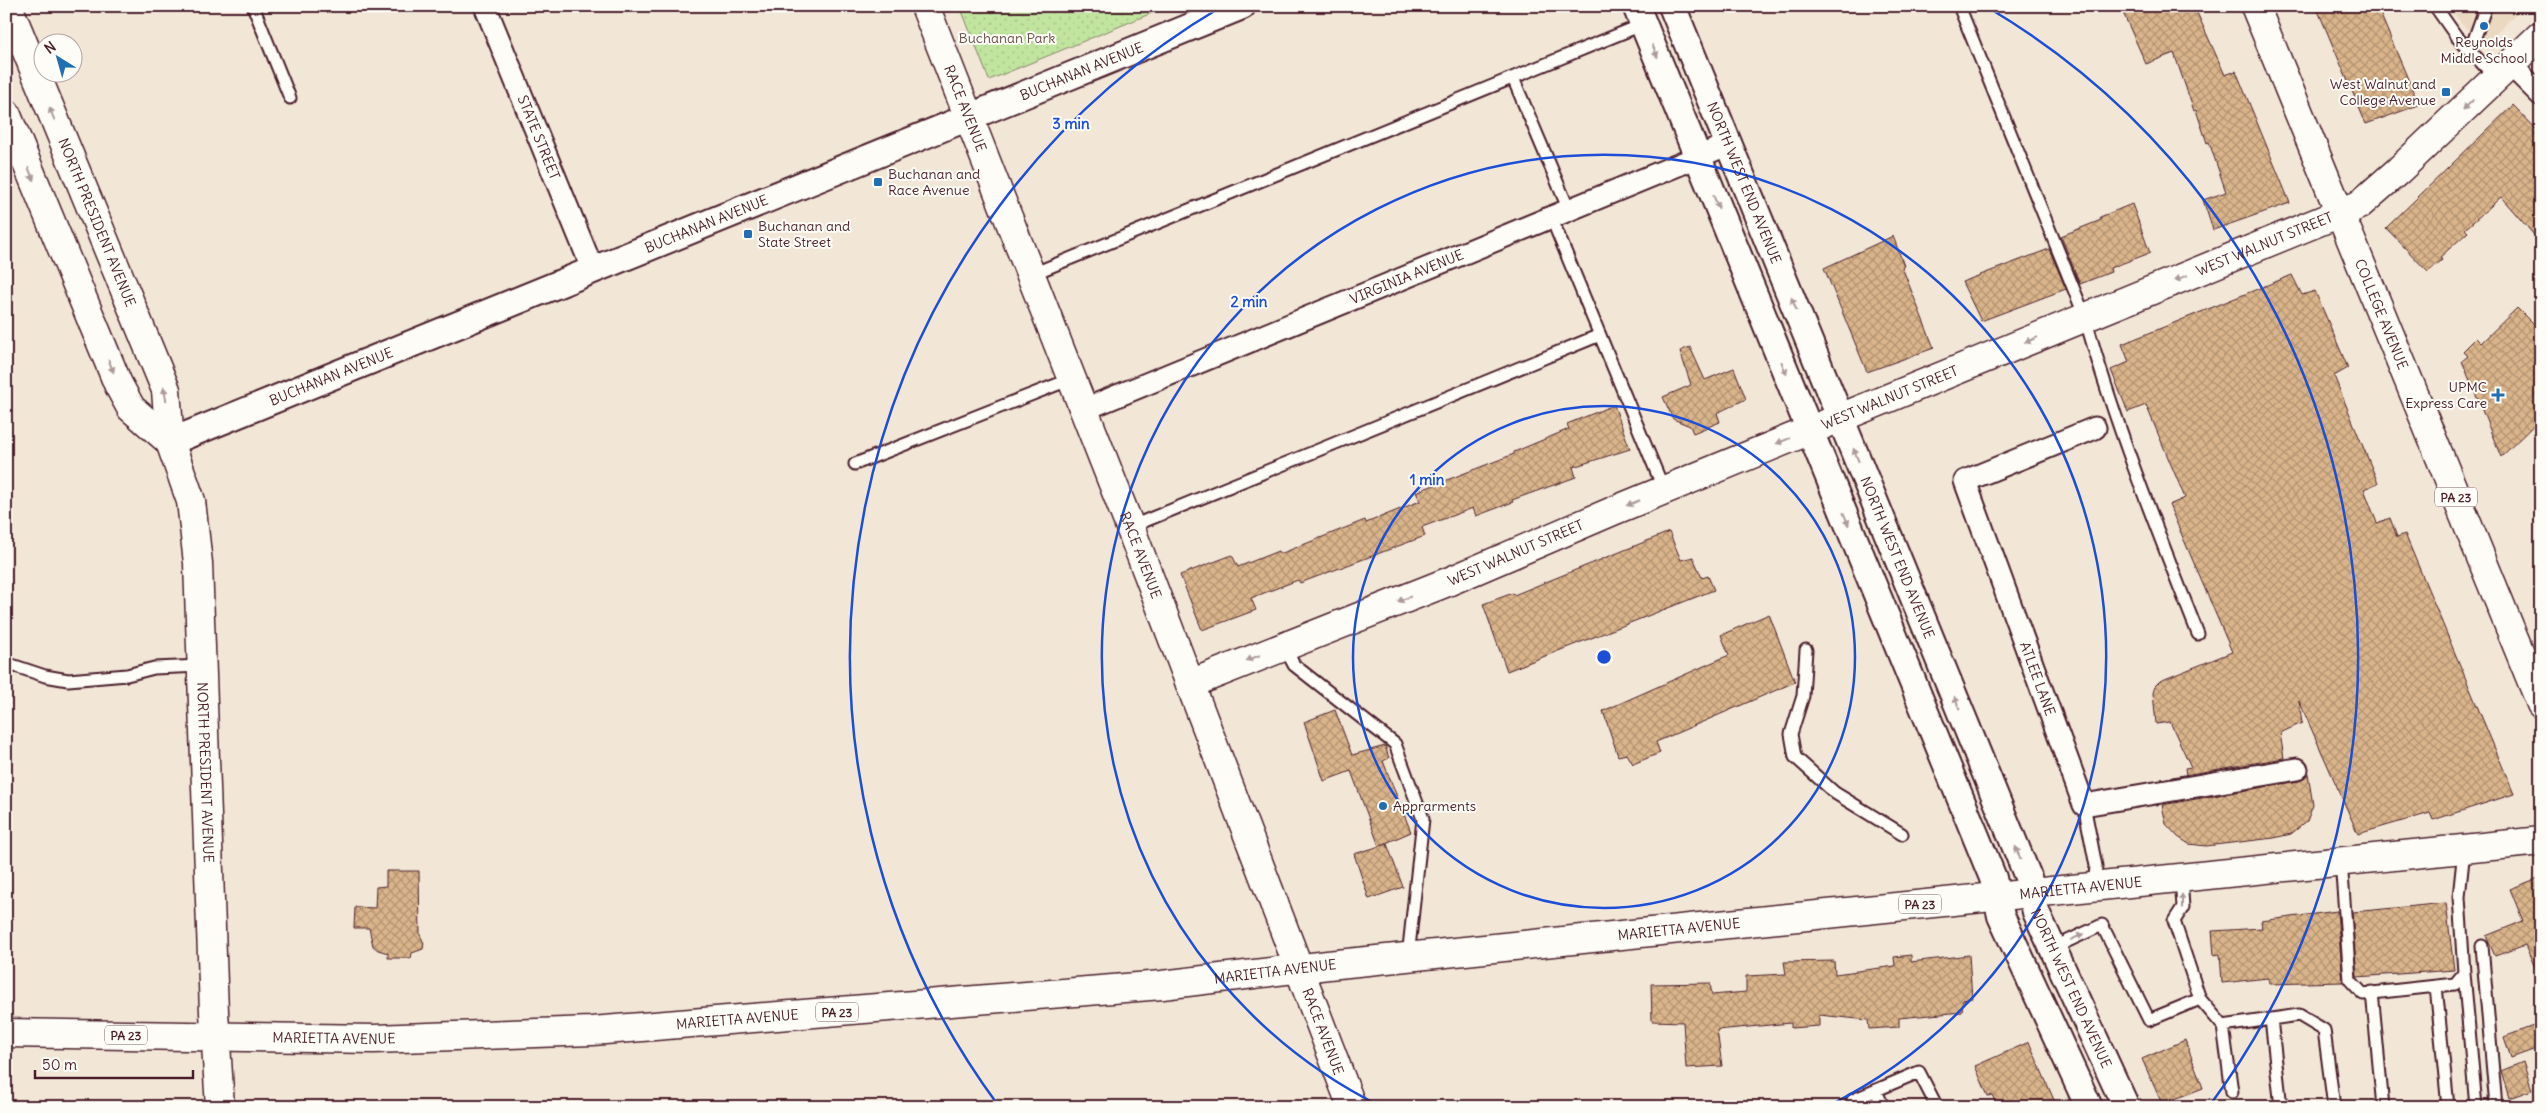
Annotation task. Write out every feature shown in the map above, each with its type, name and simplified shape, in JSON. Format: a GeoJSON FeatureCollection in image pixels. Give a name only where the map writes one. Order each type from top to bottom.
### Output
{"type":"FeatureCollection","features":[{"type":"Feature","properties":{"kind":"main road","name":"NORTH PRESIDENT AVENUE"},"geometry":{"type":"LineString","coordinates":[[8,6],[166,390],[170,442],[186,485],[194,527],[220,1107]]}},
{"type":"Feature","properties":{"kind":"main road","name":"RACE AVENUE"},"geometry":{"type":"LineString","coordinates":[[925,6],[1130,527],[1352,1107]]}},
{"type":"Feature","properties":{"kind":"main road","name":"COLLEGE AVENUE"},"geometry":{"type":"LineString","coordinates":[[2255,6],[2541,704]]}},
{"type":"Feature","properties":{"kind":"main road","name":"WEST WALNUT STREET"},"geometry":{"type":"LineString","coordinates":[[1190,684],[1450,581],[1809,430],[2340,213],[2365,200],[2541,35]]}},
{"type":"Feature","properties":{"kind":"main road","name":"NORTH PRESIDENT AVENUE"},"geometry":{"type":"LineString","coordinates":[[6,112],[118,384],[131,408],[170,442]]}},
{"type":"Feature","properties":{"kind":"main road","name":"MARIETTA AVENUE"},"geometry":{"type":"LineString","coordinates":[[6,1033],[374,1039],[592,1031],[1162,985],[1408,956],[2541,841]]}},
{"type":"Feature","properties":{"kind":"street","name":"STATE STREET"},"geometry":{"type":"LineString","coordinates":[[485,6],[593,270]]}},
{"type":"Feature","properties":{"kind":"street","name":"BUCHANAN AVENUE"},"geometry":{"type":"LineString","coordinates":[[170,442],[1242,6]]}},
{"type":"Feature","properties":{"kind":"street","name":"NORTH WEST END AVENUE"},"geometry":{"type":"LineString","coordinates":[[1672,6],[2028,877],[2036,912],[2126,1107]]}},
{"type":"Feature","properties":{"kind":"street"},"geometry":{"type":"LineString","coordinates":[[1640,15],[1990,873],[2001,916],[2089,1107]]}},
{"type":"Feature","properties":{"kind":"street"},"geometry":{"type":"LineString","coordinates":[[2503,71],[2541,95]]}},
{"type":"Feature","properties":{"kind":"street","name":"VIRGINIA AVENUE"},"geometry":{"type":"LineString","coordinates":[[1083,410],[1729,144]]}},
{"type":"Feature","properties":{"kind":"street","name":"ATLEE LANE"},"geometry":{"type":"LineString","coordinates":[[2084,805],[1966,481],[2095,428]]}},
{"type":"Feature","properties":{"kind":"street"},"geometry":{"type":"LineString","coordinates":[[2084,805],[2297,769]]}},
{"type":"Feature","properties":{"kind":"lane"},"geometry":{"type":"LineString","coordinates":[[253,6],[290,98]]}},
{"type":"Feature","properties":{"kind":"lane"},"geometry":{"type":"LineString","coordinates":[[1958,6],[2085,317],[2100,369],[2126,442],[2198,634]]}},
{"type":"Feature","properties":{"kind":"lane"},"geometry":{"type":"LineString","coordinates":[[2435,6],[2456,36],[2470,51],[2503,71]]}},
{"type":"Feature","properties":{"kind":"lane"},"geometry":{"type":"LineString","coordinates":[[2470,51],[2486,6]]}},
{"type":"Feature","properties":{"kind":"lane"},"geometry":{"type":"LineString","coordinates":[[1030,274],[1513,78],[1640,15]]}},
{"type":"Feature","properties":{"kind":"lane"},"geometry":{"type":"LineString","coordinates":[[1513,78],[1600,335],[1664,490]]}},
{"type":"Feature","properties":{"kind":"lane"},"geometry":{"type":"LineString","coordinates":[[1130,527],[1600,335]]}},
{"type":"Feature","properties":{"kind":"lane"},"geometry":{"type":"LineString","coordinates":[[855,464],[1071,379]]}},
{"type":"Feature","properties":{"kind":"lane"},"geometry":{"type":"LineString","coordinates":[[1284,646],[1294,665],[1395,744],[1423,819],[1408,956]]}},
{"type":"Feature","properties":{"kind":"lane"},"geometry":{"type":"LineString","coordinates":[[1806,650],[1803,696],[1791,734],[1796,757],[1835,793],[1902,834]]}},
{"type":"Feature","properties":{"kind":"lane"},"geometry":{"type":"LineString","coordinates":[[6,663],[45,676],[68,680],[127,675],[154,668],[201,666]]}},
{"type":"Feature","properties":{"kind":"lane"},"geometry":{"type":"LineString","coordinates":[[2084,805],[2096,866],[2094,887]]}},
{"type":"Feature","properties":{"kind":"lane"},"geometry":{"type":"LineString","coordinates":[[2464,850],[2459,897],[2476,1107]]}},
{"type":"Feature","properties":{"kind":"lane"},"geometry":{"type":"LineString","coordinates":[[2341,861],[2350,980],[2363,994],[2455,984],[2464,974]]}},
{"type":"Feature","properties":{"kind":"lane"},"geometry":{"type":"LineString","coordinates":[[2181,878],[2183,907],[2174,921],[2200,1000],[2223,1026],[2232,1092]]}},
{"type":"Feature","properties":{"kind":"lane"},"geometry":{"type":"LineString","coordinates":[[2053,948],[2102,925],[2149,1020],[2200,1000]]}},
{"type":"Feature","properties":{"kind":"lane"},"geometry":{"type":"LineString","coordinates":[[2482,946],[2496,1107]]}},
{"type":"Feature","properties":{"kind":"lane"},"geometry":{"type":"LineString","coordinates":[[2436,986],[2448,1107]]}},
{"type":"Feature","properties":{"kind":"lane"},"geometry":{"type":"LineString","coordinates":[[2372,992],[2383,1107]]}},
{"type":"Feature","properties":{"kind":"lane"},"geometry":{"type":"LineString","coordinates":[[2223,1026],[2299,1015],[2324,1030],[2334,1107]]}},
{"type":"Feature","properties":{"kind":"lane"},"geometry":{"type":"LineString","coordinates":[[2271,1019],[2281,1107]]}},
{"type":"Feature","properties":{"kind":"lane"},"geometry":{"type":"LineString","coordinates":[[1850,1107],[1852,1100],[1919,1072],[1937,1107]]}},
{"type":"Feature","properties":{"kind":"lane"},"geometry":{"type":"LineString","coordinates":[[1876,1090],[1883,1107]]}},
{"type":"Feature","properties":{"kind":"shaded area","name":"Reynolds Middle School"},"geometry":{"type":"Polygon","coordinates":[[[2447,6],[2524,6],[2482,46],[2447,6]]]}},
{"type":"Feature","properties":{"kind":"green space","name":"Buchanan Park"},"geometry":{"type":"Polygon","coordinates":[[[960,6],[1169,6],[989,80],[960,6]]]}},
{"type":"Feature","properties":{"kind":"building"},"geometry":{"type":"Polygon","coordinates":[[[2120,6],[2194,6],[2225,75],[2236,71],[2290,203],[2213,230],[2203,200],[2226,192],[2209,142],[2207,143],[2196,110],[2194,111],[2174,53],[2146,64],[2120,6]]]}},
{"type":"Feature","properties":{"kind":"building"},"geometry":{"type":"Polygon","coordinates":[[[2316,6],[2377,6],[2419,105],[2366,124],[2316,6]]]}},
{"type":"Feature","properties":{"kind":"building"},"geometry":{"type":"Polygon","coordinates":[[[2513,105],[2541,134],[2541,243],[2501,197],[2465,229],[2468,232],[2440,257],[2442,260],[2428,272],[2386,228],[2513,105]]]}},
{"type":"Feature","properties":{"kind":"building"},"geometry":{"type":"Polygon","coordinates":[[[2132,204],[2150,253],[2110,268],[2111,272],[2080,284],[2061,236],[2101,220],[2100,217],[2132,204]]]}},
{"type":"Feature","properties":{"kind":"building"},"geometry":{"type":"Polygon","coordinates":[[[1893,236],[1904,266],[1902,267],[1934,348],[1867,372],[1824,268],[1893,236]]]}},
{"type":"Feature","properties":{"kind":"building"},"geometry":{"type":"Polygon","coordinates":[[[2049,249],[2066,289],[1981,321],[1962,282],[2049,249]]]}},
{"type":"Feature","properties":{"kind":"building"},"geometry":{"type":"Polygon","coordinates":[[[2292,275],[2302,295],[2315,291],[2348,368],[2334,376],[2378,483],[2364,489],[2377,523],[2390,518],[2397,537],[2405,534],[2514,794],[2433,820],[2430,813],[2358,834],[2299,701],[2302,723],[2280,733],[2284,758],[2186,775],[2185,768],[2191,767],[2170,722],[2156,724],[2153,693],[2155,686],[2160,681],[2232,652],[2169,505],[2185,498],[2146,405],[2128,412],[2111,370],[2129,362],[2122,344],[2292,275]]]}},
{"type":"Feature","properties":{"kind":"building"},"geometry":{"type":"Polygon","coordinates":[[[2517,308],[2541,332],[2541,418],[2501,457],[2462,361],[2468,356],[2463,351],[2476,338],[2481,343],[2517,308]]]}},
{"type":"Feature","properties":{"kind":"building"},"geometry":{"type":"Polygon","coordinates":[[[1690,347],[1705,380],[1734,368],[1746,399],[1717,413],[1720,422],[1693,433],[1690,426],[1673,419],[1663,397],[1691,385],[1680,351],[1690,347]]]}},
{"type":"Feature","properties":{"kind":"building"},"geometry":{"type":"Polygon","coordinates":[[[1614,405],[1630,449],[1573,467],[1576,477],[1512,500],[1513,502],[1476,516],[1473,508],[1422,527],[1425,536],[1300,583],[1298,580],[1251,598],[1256,610],[1202,630],[1180,575],[1232,555],[1238,567],[1278,551],[1280,554],[1365,520],[1366,523],[1420,501],[1416,492],[1514,454],[1514,452],[1569,429],[1567,424],[1614,405]]]}},
{"type":"Feature","properties":{"kind":"building"},"geometry":{"type":"Polygon","coordinates":[[[1669,532],[1681,560],[1693,557],[1702,578],[1708,576],[1714,590],[1507,671],[1483,604],[1513,593],[1514,595],[1669,532]]]}},
{"type":"Feature","properties":{"kind":"building"},"geometry":{"type":"Polygon","coordinates":[[[1769,614],[1795,682],[1656,742],[1660,753],[1633,764],[1627,754],[1618,756],[1603,711],[1729,655],[1721,635],[1769,614]]]}},
{"type":"Feature","properties":{"kind":"building","name":"Apprarments"},"geometry":{"type":"Polygon","coordinates":[[[1335,710],[1352,755],[1385,746],[1389,758],[1383,761],[1411,832],[1379,846],[1351,771],[1324,781],[1304,722],[1335,710]]]}},
{"type":"Feature","properties":{"kind":"building"},"geometry":{"type":"Polygon","coordinates":[[[2308,774],[2313,805],[2307,821],[2291,834],[2274,838],[2206,846],[2189,844],[2178,837],[2166,824],[2162,805],[2299,781],[2308,774]]]}},
{"type":"Feature","properties":{"kind":"building"},"geometry":{"type":"Polygon","coordinates":[[[1387,844],[1403,887],[1369,899],[1354,854],[1387,844]]]}},
{"type":"Feature","properties":{"kind":"building"},"geometry":{"type":"Polygon","coordinates":[[[386,871],[419,871],[420,935],[424,943],[423,949],[412,953],[411,958],[388,958],[388,953],[378,950],[373,946],[369,928],[354,928],[355,907],[375,908],[376,887],[386,886],[386,871]]]}},
{"type":"Feature","properties":{"kind":"building"},"geometry":{"type":"Polygon","coordinates":[[[2541,877],[2541,981],[2525,945],[2495,956],[2486,936],[2523,921],[2510,889],[2541,877]]]}},
{"type":"Feature","properties":{"kind":"building"},"geometry":{"type":"Polygon","coordinates":[[[2446,903],[2454,970],[2357,977],[2352,912],[2446,903]]]}},
{"type":"Feature","properties":{"kind":"building"},"geometry":{"type":"Polygon","coordinates":[[[2337,911],[2343,982],[2269,984],[2268,978],[2222,983],[2220,954],[2214,955],[2212,931],[2262,928],[2261,921],[2337,911]]]}},
{"type":"Feature","properties":{"kind":"building"},"geometry":{"type":"Polygon","coordinates":[[[1911,955],[1911,962],[1969,955],[1972,998],[1963,1000],[1962,1012],[1899,1018],[1899,1027],[1869,1029],[1868,1020],[1819,1015],[1819,1026],[1791,1028],[1791,1023],[1717,1030],[1722,1066],[1686,1068],[1683,1022],[1652,1021],[1651,984],[1710,983],[1712,995],[1746,992],[1746,976],[1786,974],[1784,962],[1834,961],[1835,974],[1895,966],[1894,957],[1911,955]]]}},
{"type":"Feature","properties":{"kind":"building"},"geometry":{"type":"Polygon","coordinates":[[[2541,1023],[2541,1047],[2511,1058],[2504,1037],[2541,1023]]]}},
{"type":"Feature","properties":{"kind":"building"},"geometry":{"type":"Polygon","coordinates":[[[2185,1040],[2203,1088],[2162,1104],[2142,1059],[2185,1040]]]}},
{"type":"Feature","properties":{"kind":"building"},"geometry":{"type":"Polygon","coordinates":[[[2029,1042],[2057,1107],[1998,1107],[1992,1095],[1988,1096],[1975,1066],[2029,1042]]]}},
{"type":"Feature","properties":{"kind":"building"},"geometry":{"type":"Polygon","coordinates":[[[2523,1062],[2532,1090],[2509,1098],[2501,1071],[2523,1062]]]}},
{"type":"Feature","properties":{"kind":"place","name":"Reynolds Middle School"},"geometry":{"type":"Point","coordinates":[2484,26]}},
{"type":"Feature","properties":{"kind":"place","name":"West Walnut and College Avenue"},"geometry":{"type":"Point","coordinates":[2446,92]}},
{"type":"Feature","properties":{"kind":"place","name":"Buchanan and Race Avenue"},"geometry":{"type":"Point","coordinates":[878,182]}},
{"type":"Feature","properties":{"kind":"place","name":"Buchanan and State Street"},"geometry":{"type":"Point","coordinates":[748,234]}},
{"type":"Feature","properties":{"kind":"place","name":"UPMC Express Care"},"geometry":{"type":"Point","coordinates":[2498,395]}},
{"type":"Feature","properties":{"kind":"place","name":"Apprarments"},"geometry":{"type":"Point","coordinates":[1383,806]}}]}
